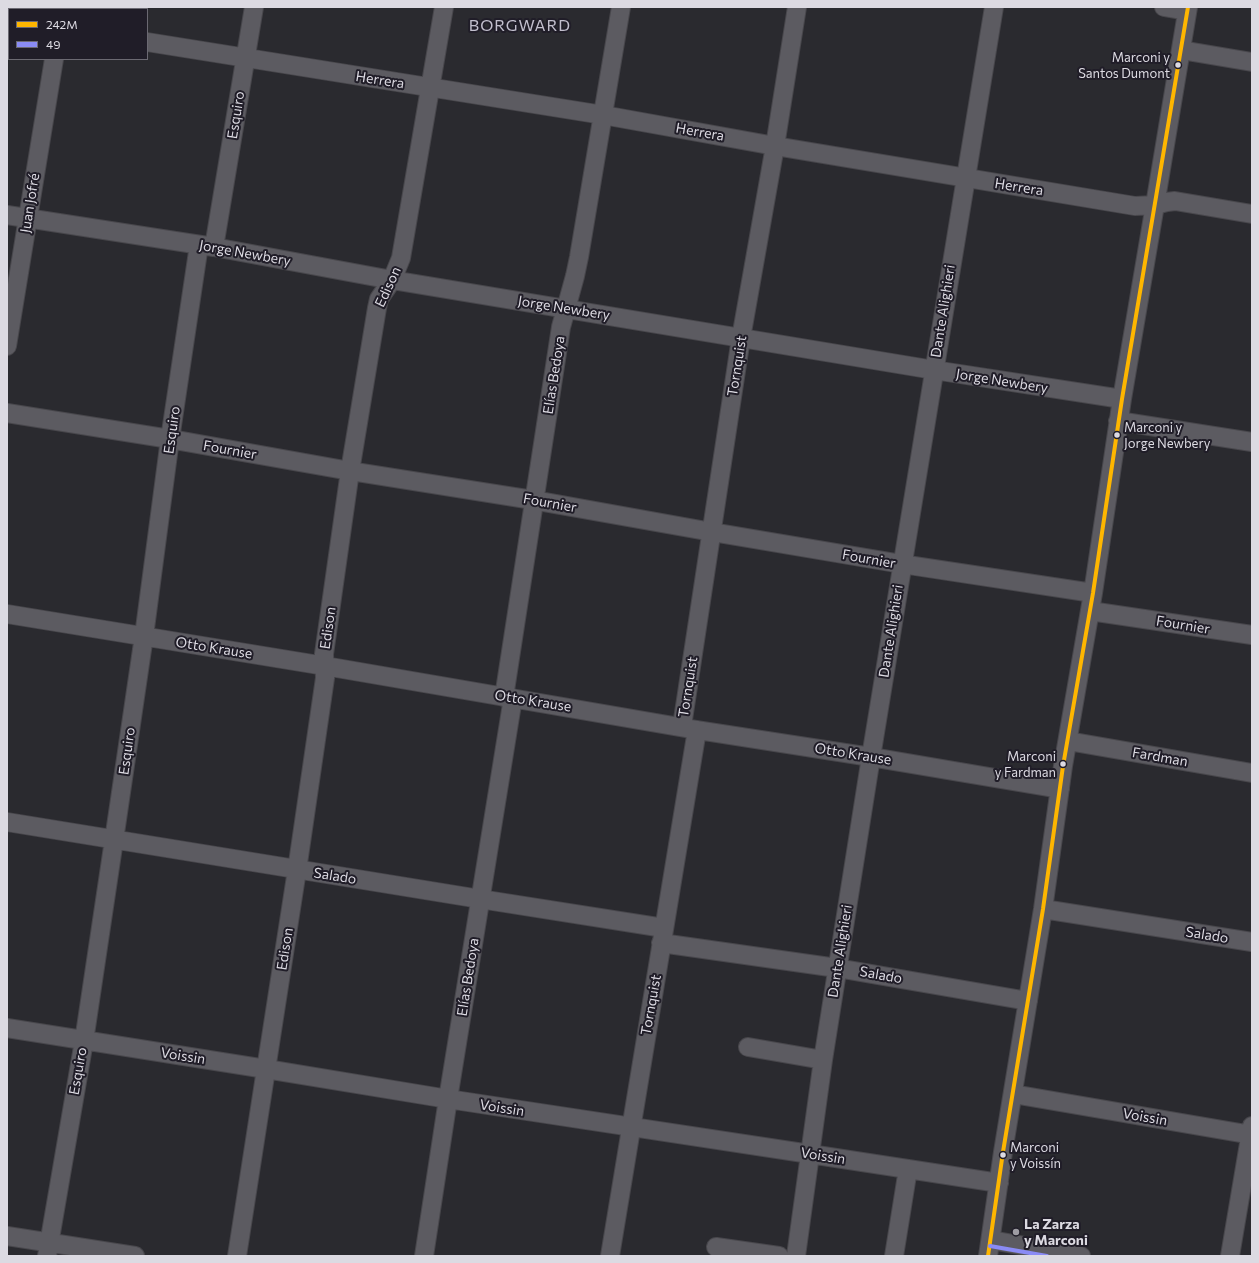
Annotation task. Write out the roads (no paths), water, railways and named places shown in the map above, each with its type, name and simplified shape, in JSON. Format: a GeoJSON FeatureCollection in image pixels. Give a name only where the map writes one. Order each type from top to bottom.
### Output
{"type":"FeatureCollection","features":[{"type":"Feature","properties":{"kind":"street","name":"Esquiro"},"geometry":{"type":"LineString","coordinates":[[48,1250],[84,1041],[144,636],[170,439],[254,7]]}},
{"type":"Feature","properties":{"kind":"street","name":"Edison"},"geometry":{"type":"LineString","coordinates":[[237,1256],[297,870],[325,678],[324,654],[350,471],[379,299],[392,280],[401,258],[444,7]]}},
{"type":"Feature","properties":{"kind":"street","name":"Elías Bedoya"},"geometry":{"type":"LineString","coordinates":[[424,1256],[480,899],[534,500],[561,327],[579,257],[621,7]]}},
{"type":"Feature","properties":{"kind":"street","name":"Tornquist"},"geometry":{"type":"LineString","coordinates":[[610,1256],[663,935],[690,728],[712,532],[741,338],[775,146],[797,7]]}},
{"type":"Feature","properties":{"kind":"street","name":"Dante Alighieri"},"geometry":{"type":"LineString","coordinates":[[796,1256],[837,968],[994,7]]}},
{"type":"Feature","properties":{"kind":"street"},"geometry":{"type":"LineString","coordinates":[[1081,1256],[989,1248],[998,1183],[1014,1094],[1043,909],[1060,789],[1090,611],[1118,421],[1187,9],[1164,7]]}},
{"type":"Feature","properties":{"kind":"street","name":"Herrera"},"geometry":{"type":"LineString","coordinates":[[148,42],[603,115],[775,146],[1134,206],[1155,205],[1175,201],[1252,214]]}},
{"type":"Feature","properties":{"kind":"street"},"geometry":{"type":"LineString","coordinates":[[1181,50],[1252,62]]}},
{"type":"Feature","properties":{"kind":"street","name":"Juan Jofré"},"geometry":{"type":"LineString","coordinates":[[7,346],[54,60]]}},
{"type":"Feature","properties":{"kind":"street","name":"Jorge Newbery"},"geometry":{"type":"LineString","coordinates":[[7,215],[207,246],[392,280],[934,370],[1122,399]]}},
{"type":"Feature","properties":{"kind":"street","name":"Fournier"},"geometry":{"type":"LineString","coordinates":[[7,413],[170,439],[350,471],[534,500],[902,564],[1092,593]]}},
{"type":"Feature","properties":{"kind":"street"},"geometry":{"type":"LineString","coordinates":[[1118,421],[1252,442]]}},
{"type":"Feature","properties":{"kind":"street","name":"Fournier"},"geometry":{"type":"LineString","coordinates":[[1090,611],[1252,636]]}},
{"type":"Feature","properties":{"kind":"street","name":"Otto Krause"},"geometry":{"type":"LineString","coordinates":[[7,614],[1060,789]]}},
{"type":"Feature","properties":{"kind":"street","name":"Fardman"},"geometry":{"type":"LineString","coordinates":[[1068,741],[1252,773]]}},
{"type":"Feature","properties":{"kind":"street","name":"Salado"},"geometry":{"type":"LineString","coordinates":[[7,822],[480,899],[837,968],[1028,1001]]}},
{"type":"Feature","properties":{"kind":"street","name":"Salado"},"geometry":{"type":"LineString","coordinates":[[1043,909],[1252,942]]}},
{"type":"Feature","properties":{"kind":"street","name":"Voissin"},"geometry":{"type":"LineString","coordinates":[[7,1028],[630,1128],[998,1183]]}},
{"type":"Feature","properties":{"kind":"street"},"geometry":{"type":"LineString","coordinates":[[748,1047],[824,1060]]}},
{"type":"Feature","properties":{"kind":"street","name":"Voissin"},"geometry":{"type":"LineString","coordinates":[[1014,1094],[1252,1132]]}},
{"type":"Feature","properties":{"kind":"street"},"geometry":{"type":"LineString","coordinates":[[1230,1256],[1252,1132]]}},
{"type":"Feature","properties":{"kind":"street"},"geometry":{"type":"LineString","coordinates":[[894,1256],[908,1169]]}},
{"type":"Feature","properties":{"kind":"street"},"geometry":{"type":"LineString","coordinates":[[7,1236],[48,1250],[135,1256]]}},
{"type":"Feature","properties":{"kind":"street"},"geometry":{"type":"LineString","coordinates":[[716,1247],[779,1256]]}},
{"type":"Feature","properties":{"kind":"place","name":"Marconi y Santos Dumont"},"geometry":{"type":"Point","coordinates":[1178,65]}},
{"type":"Feature","properties":{"kind":"place","name":"Marconi y Jorge Newbery"},"geometry":{"type":"Point","coordinates":[1117,435]}},
{"type":"Feature","properties":{"kind":"place","name":"Marconi y Fardman"},"geometry":{"type":"Point","coordinates":[1063,764]}},
{"type":"Feature","properties":{"kind":"place","name":"Marconi y Voissín"},"geometry":{"type":"Point","coordinates":[1003,1155]}},
{"type":"Feature","properties":{"kind":"place","name":"La Zarza y Marconi"},"geometry":{"type":"Point","coordinates":[1016,1232]}},
{"type":"Feature","properties":{"kind":"district","name":"BORGWARD"},"geometry":{"type":"Point","coordinates":[520,26]}}]}
